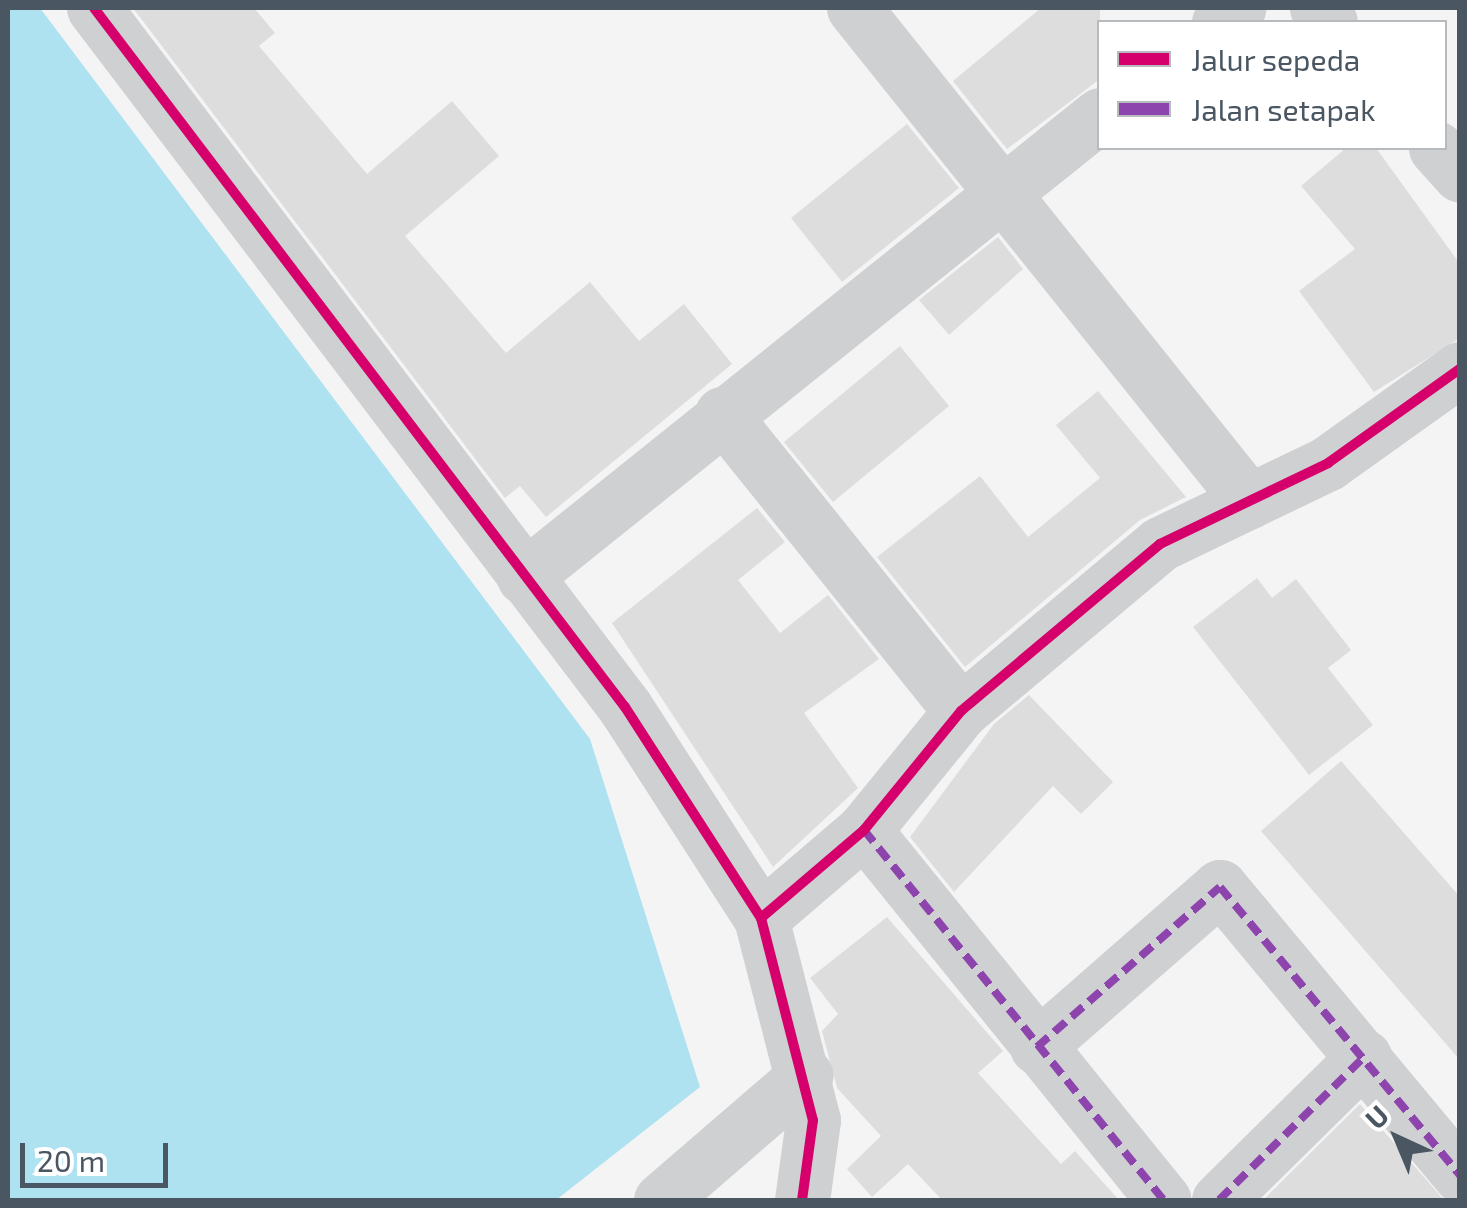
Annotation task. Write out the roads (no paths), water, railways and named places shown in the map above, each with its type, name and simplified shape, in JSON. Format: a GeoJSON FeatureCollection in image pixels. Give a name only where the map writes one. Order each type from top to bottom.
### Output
{"type":"FeatureCollection","features":[{"type":"Feature","properties":{"kind":"street"},"geometry":{"type":"LineString","coordinates":[[94,8],[625,707],[761,918],[806,1075],[813,1120],[802,1200]]}},
{"type":"Feature","properties":{"kind":"street"},"geometry":{"type":"LineString","coordinates":[[854,8],[1250,501]]}},
{"type":"Feature","properties":{"kind":"street"},"geometry":{"type":"LineString","coordinates":[[524,576],[1097,117]]}},
{"type":"Feature","properties":{"kind":"street"},"geometry":{"type":"LineString","coordinates":[[1438,150],[1460,175]]}},
{"type":"Feature","properties":{"kind":"street"},"geometry":{"type":"LineString","coordinates":[[761,918],[864,830],[960,711],[1160,544],[1250,501],[1393,423],[1460,368]]}},
{"type":"Feature","properties":{"kind":"street"},"geometry":{"type":"LineString","coordinates":[[722,414],[960,711]]}},
{"type":"Feature","properties":{"kind":"street"},"geometry":{"type":"LineString","coordinates":[[864,830],[1164,1200]]}},
{"type":"Feature","properties":{"kind":"street"},"geometry":{"type":"LineString","coordinates":[[1038,1046],[1220,887],[1460,1175]]}},
{"type":"Feature","properties":{"kind":"street"},"geometry":{"type":"LineString","coordinates":[[1219,1200],[1364,1057]]}},
{"type":"Feature","properties":{"kind":"street"},"geometry":{"type":"LineString","coordinates":[[661,1200],[806,1075]]}},
{"type":"Feature","properties":{"kind":"water"},"geometry":{"type":"Polygon","coordinates":[[[8,8],[40,8],[590,739],[700,1087],[556,1200],[8,1200],[8,8]]]}}]}
